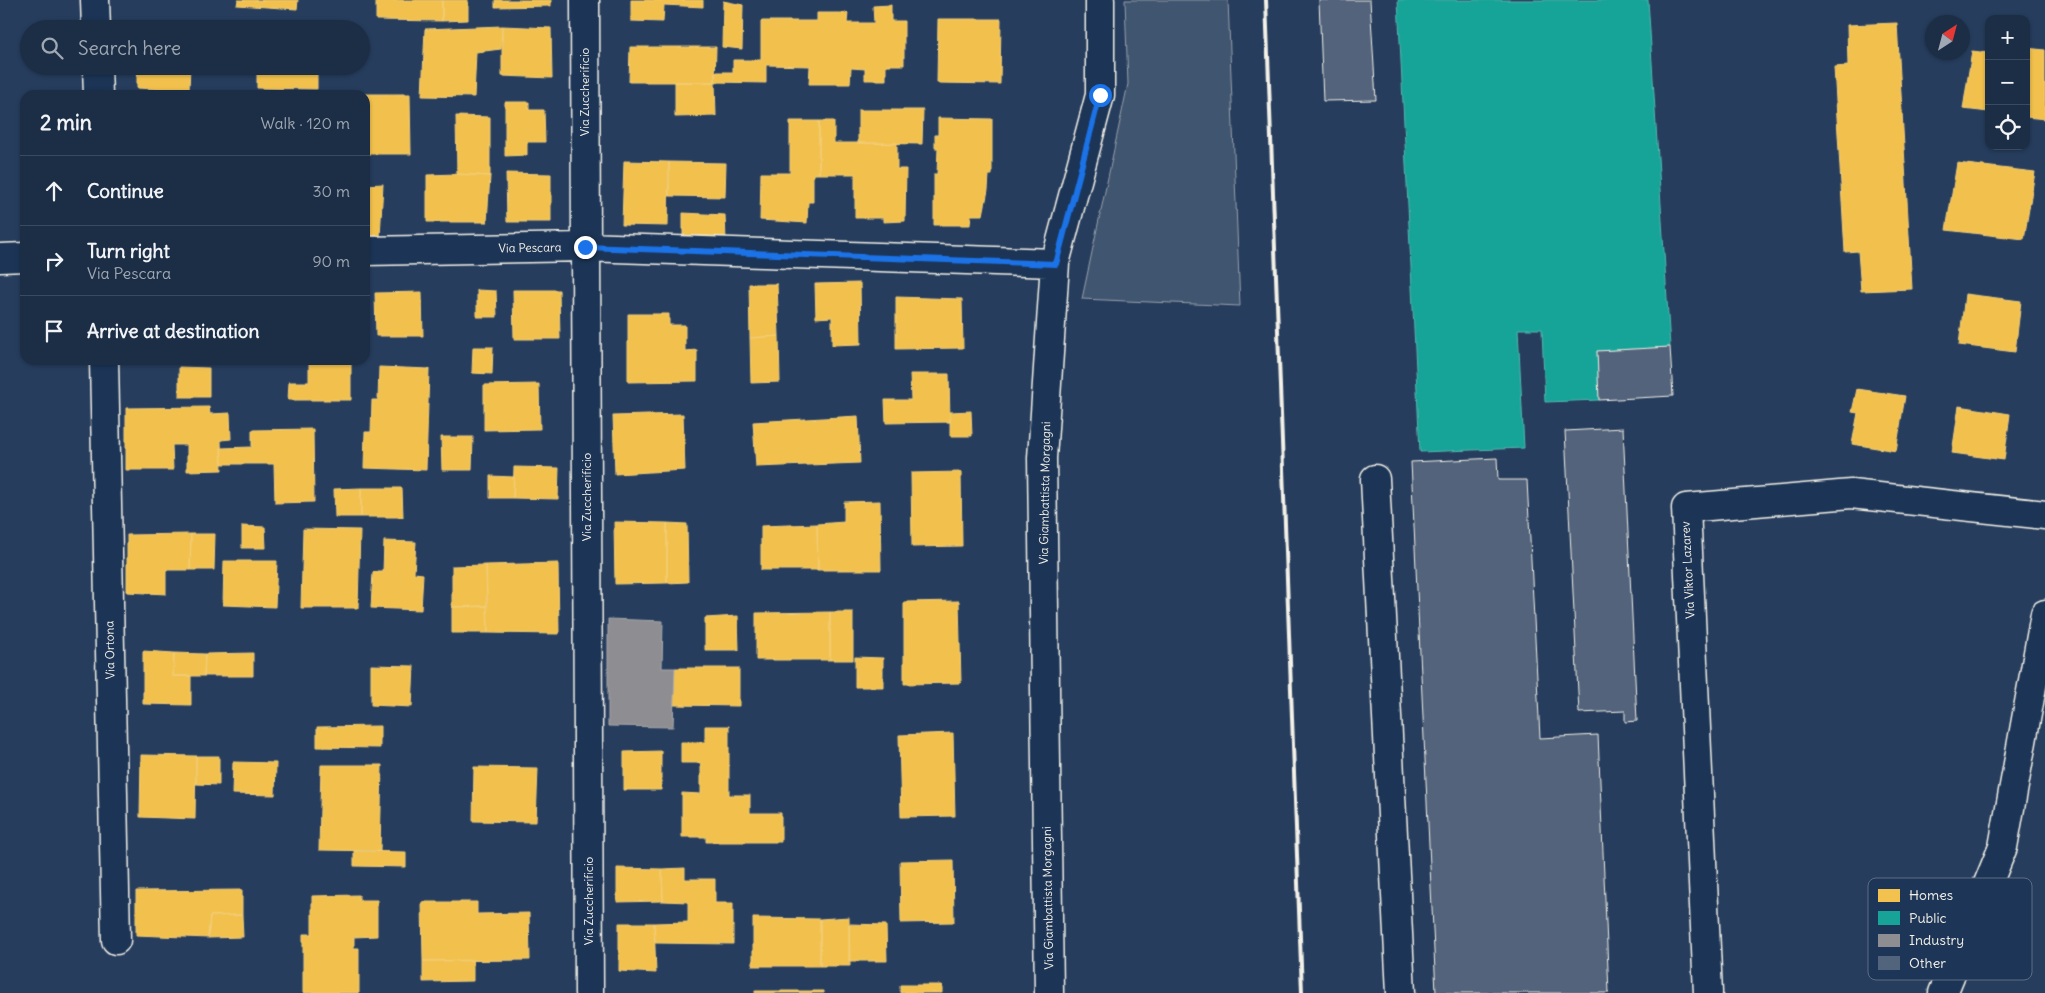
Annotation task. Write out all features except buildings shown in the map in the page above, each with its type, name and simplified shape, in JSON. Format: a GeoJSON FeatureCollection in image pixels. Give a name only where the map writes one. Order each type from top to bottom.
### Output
{"type":"FeatureCollection","features":[{"type":"Feature","properties":{"kind":"street"},"geometry":{"type":"LineString","coordinates":[[95,0],[96,20]]}},
{"type":"Feature","properties":{"kind":"street","name":"Via Zuccherificio"},"geometry":{"type":"LineString","coordinates":[[585,0],[589,993]]}},
{"type":"Feature","properties":{"kind":"street","name":"Via Giambattista Morgagni"},"geometry":{"type":"LineString","coordinates":[[1050,993],[1042,458],[1056,264],[1100,95],[1100,0]]}},
{"type":"Feature","properties":{"kind":"street"},"geometry":{"type":"LineString","coordinates":[[97,75],[98,90]]}},
{"type":"Feature","properties":{"kind":"street","name":"Via Pescara"},"geometry":{"type":"LineString","coordinates":[[370,251],[585,247],[1056,264]]}},
{"type":"Feature","properties":{"kind":"street"},"geometry":{"type":"LineString","coordinates":[[0,258],[20,257]]}},
{"type":"Feature","properties":{"kind":"street","name":"Via Ortona"},"geometry":{"type":"LineString","coordinates":[[104,365],[116,940]]}},
{"type":"Feature","properties":{"kind":"street"},"geometry":{"type":"LineString","coordinates":[[1375,479],[1401,993]]}},
{"type":"Feature","properties":{"kind":"street","name":"Via Viktor Lazarev"},"geometry":{"type":"LineString","coordinates":[[1708,993],[1686,508],[1851,494],[2045,515]]}},
{"type":"Feature","properties":{"kind":"street"},"geometry":{"type":"LineString","coordinates":[[1990,878],[2003,847],[2045,614]]}},
{"type":"Feature","properties":{"kind":"street"},"geometry":{"type":"LineString","coordinates":[[1942,993],[1947,980]]}},
{"type":"Feature","properties":{"kind":"shaded area"},"geometry":{"type":"Polygon","coordinates":[[[1125,0],[1228,0],[1240,306],[1082,299],[1128,84],[1125,0]]]}},
{"type":"Feature","properties":{"kind":"railway"},"geometry":{"type":"LineString","coordinates":[[1266,0],[1302,993]]}},
{"type":"Feature","properties":{"kind":"route"},"geometry":{"type":"LineString","coordinates":[[585,247],[1056,264],[1100,95]]}}]}
